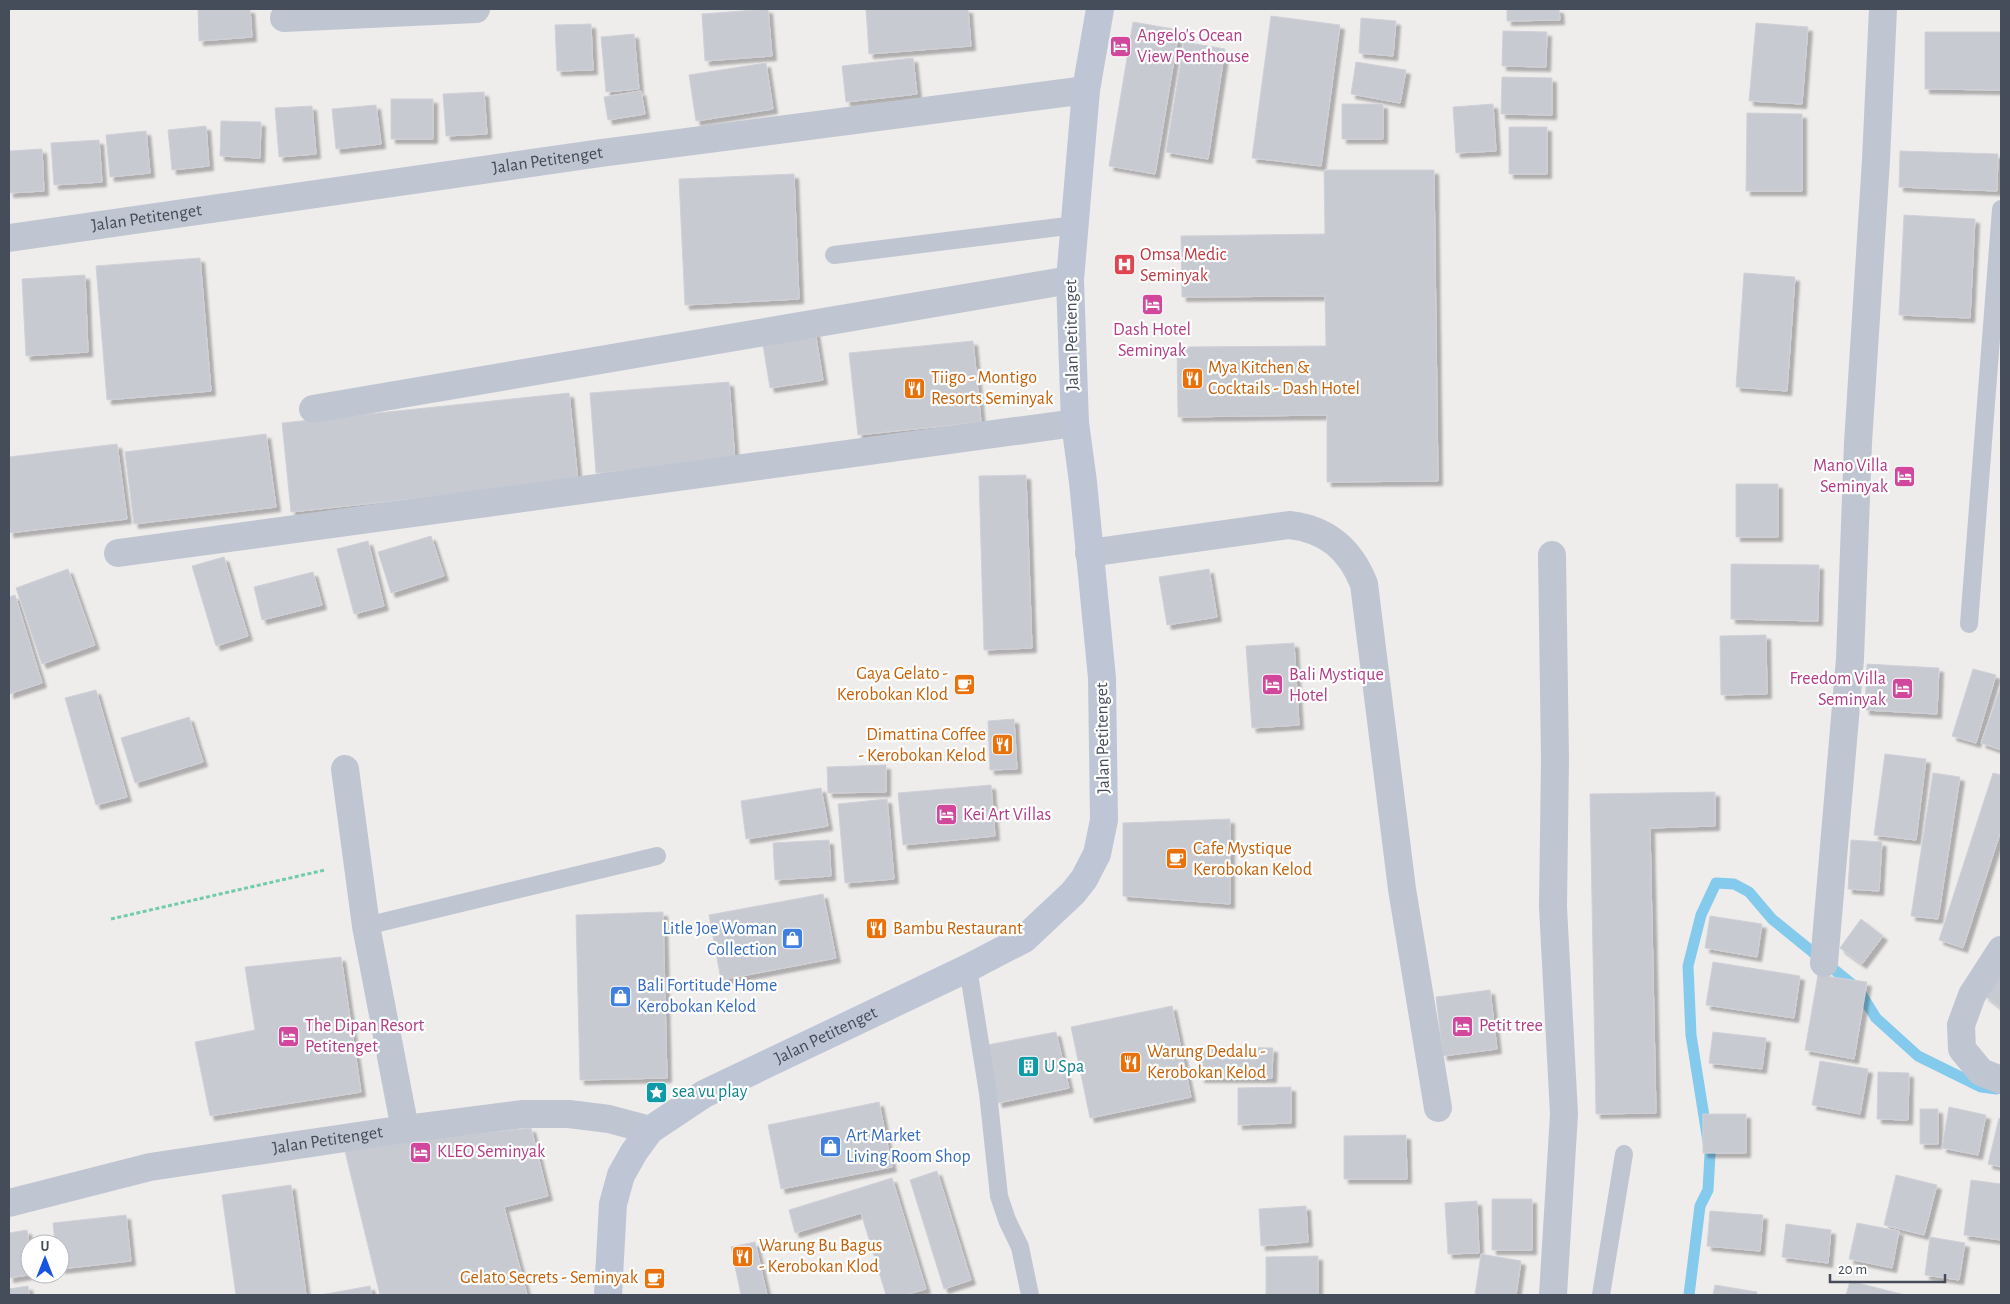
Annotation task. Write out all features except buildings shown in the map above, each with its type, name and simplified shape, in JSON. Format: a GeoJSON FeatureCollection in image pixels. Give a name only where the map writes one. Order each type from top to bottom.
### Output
{"type":"FeatureCollection","features":[{"type":"Feature","properties":{"kind":"main road","name":"Jalan Petitenget"},"geometry":{"type":"LineString","coordinates":[[608,1295],[613,1204],[621,1175],[634,1152],[650,1130],[704,1094],[968,968],[1024,939],[1073,894],[1084,879],[1097,854],[1104,820],[1102,678],[1083,482],[1075,423],[1070,280],[1086,90],[1100,9]]}},
{"type":"Feature","properties":{"kind":"street"},"geometry":{"type":"LineString","coordinates":[[284,18],[476,9]]}},
{"type":"Feature","properties":{"kind":"street"},"geometry":{"type":"LineString","coordinates":[[1824,963],[1850,659],[1858,443],[1876,160],[1883,9]]}},
{"type":"Feature","properties":{"kind":"street","name":"Jalan Petitenget"},"geometry":{"type":"LineString","coordinates":[[9,238],[601,152],[1086,90]]}},
{"type":"Feature","properties":{"kind":"street"},"geometry":{"type":"LineString","coordinates":[[313,409],[1070,280]]}},
{"type":"Feature","properties":{"kind":"street"},"geometry":{"type":"LineString","coordinates":[[118,553],[1075,423]]}},
{"type":"Feature","properties":{"kind":"street"},"geometry":{"type":"LineString","coordinates":[[1089,553],[1289,525],[1302,526],[1316,531],[1337,543],[1356,565],[1364,584],[1402,889],[1438,1108]]}},
{"type":"Feature","properties":{"kind":"street"},"geometry":{"type":"LineString","coordinates":[[1552,555],[1555,759],[1553,907],[1564,1114],[1552,1295]]}},
{"type":"Feature","properties":{"kind":"street"},"geometry":{"type":"LineString","coordinates":[[345,769],[366,926],[405,1129]]}},
{"type":"Feature","properties":{"kind":"street"},"geometry":{"type":"LineString","coordinates":[[2001,950],[1972,995],[1960,1024],[1962,1049],[1981,1072],[2001,1080]]}},
{"type":"Feature","properties":{"kind":"street","name":"Jalan Petitenget"},"geometry":{"type":"LineString","coordinates":[[9,1204],[150,1167],[405,1129],[523,1114],[569,1114],[609,1119],[650,1130]]}},
{"type":"Feature","properties":{"kind":"lane"},"geometry":{"type":"LineString","coordinates":[[1969,624],[2001,209]]}},
{"type":"Feature","properties":{"kind":"lane"},"geometry":{"type":"LineString","coordinates":[[834,255],[1075,225]]}},
{"type":"Feature","properties":{"kind":"lane"},"geometry":{"type":"LineString","coordinates":[[366,926],[657,856]]}},
{"type":"Feature","properties":{"kind":"lane"},"geometry":{"type":"LineString","coordinates":[[968,968],[988,1093],[999,1196],[1007,1220],[1020,1247],[1030,1295]]}},
{"type":"Feature","properties":{"kind":"lane"},"geometry":{"type":"LineString","coordinates":[[1601,1295],[1624,1154]]}},
{"type":"Feature","properties":{"kind":"path"},"geometry":{"type":"LineString","coordinates":[[110,919],[358,862]]}},
{"type":"Feature","properties":{"kind":"waterway"},"geometry":{"type":"LineString","coordinates":[[1689,1295],[1700,1206],[1708,1190],[1710,1154],[1691,1035],[1688,966],[1701,915],[1716,883],[1734,884],[1749,892],[1772,919],[1858,989],[1876,1018],[1918,1056],[1981,1087],[1997,1089]]}},
{"type":"Feature","properties":{"kind":"place","name":"Angelo's Ocean View Penthouse"},"geometry":{"type":"Point","coordinates":[1121,46]}},
{"type":"Feature","properties":{"kind":"place","name":"Omsa Medic Seminyak"},"geometry":{"type":"Point","coordinates":[1124,265]}},
{"type":"Feature","properties":{"kind":"place","name":"Dash Hotel Seminyak"},"geometry":{"type":"Point","coordinates":[1152,305]}},
{"type":"Feature","properties":{"kind":"place","name":"Mya Kitchen & Cocktails - Dash Hotel"},"geometry":{"type":"Point","coordinates":[1192,378]}},
{"type":"Feature","properties":{"kind":"place","name":"Tiigo - Montigo Resorts Seminyak"},"geometry":{"type":"Point","coordinates":[915,388]}},
{"type":"Feature","properties":{"kind":"place","name":"Mano Villa Seminyak"},"geometry":{"type":"Point","coordinates":[1904,476]}},
{"type":"Feature","properties":{"kind":"place","name":"Gaya Gelato - Kerobokan Klod"},"geometry":{"type":"Point","coordinates":[964,684]}},
{"type":"Feature","properties":{"kind":"place","name":"Bali Mystique Hotel"},"geometry":{"type":"Point","coordinates":[1273,685]}},
{"type":"Feature","properties":{"kind":"place","name":"Freedom Villa Seminyak"},"geometry":{"type":"Point","coordinates":[1902,689]}},
{"type":"Feature","properties":{"kind":"place","name":"Dimattina Coffee - Kerobokan Kelod"},"geometry":{"type":"Point","coordinates":[1002,745]}},
{"type":"Feature","properties":{"kind":"place","name":"Kei Art Villas"},"geometry":{"type":"Point","coordinates":[947,815]}},
{"type":"Feature","properties":{"kind":"place","name":"Cafe Mystique Kerobokan Kelod"},"geometry":{"type":"Point","coordinates":[1177,859]}},
{"type":"Feature","properties":{"kind":"place","name":"Bambu Restaurant"},"geometry":{"type":"Point","coordinates":[877,929]}},
{"type":"Feature","properties":{"kind":"place","name":"Litle Joe Woman Collection"},"geometry":{"type":"Point","coordinates":[793,939]}},
{"type":"Feature","properties":{"kind":"place","name":"Bali Fortitude Home Kerobokan Kelod"},"geometry":{"type":"Point","coordinates":[621,996]}},
{"type":"Feature","properties":{"kind":"place","name":"Petit tree"},"geometry":{"type":"Point","coordinates":[1463,1026]}},
{"type":"Feature","properties":{"kind":"place","name":"The Dipan Resort Petitenget"},"geometry":{"type":"Point","coordinates":[289,1036]}},
{"type":"Feature","properties":{"kind":"place","name":"Warung Dedalu - Kerobokan Kelod"},"geometry":{"type":"Point","coordinates":[1131,1062]}},
{"type":"Feature","properties":{"kind":"place","name":"U Spa"},"geometry":{"type":"Point","coordinates":[1028,1067]}},
{"type":"Feature","properties":{"kind":"place","name":"sea vu play"},"geometry":{"type":"Point","coordinates":[656,1092]}},
{"type":"Feature","properties":{"kind":"place","name":"Art Market Living Room Shop"},"geometry":{"type":"Point","coordinates":[830,1146]}},
{"type":"Feature","properties":{"kind":"place","name":"KLEO Seminyak"},"geometry":{"type":"Point","coordinates":[421,1152]}},
{"type":"Feature","properties":{"kind":"place","name":"Warung Bu Bagus - Kerobokan Klod"},"geometry":{"type":"Point","coordinates":[743,1256]}},
{"type":"Feature","properties":{"kind":"place","name":"Gelato Secrets - Seminyak"},"geometry":{"type":"Point","coordinates":[654,1278]}}]}
